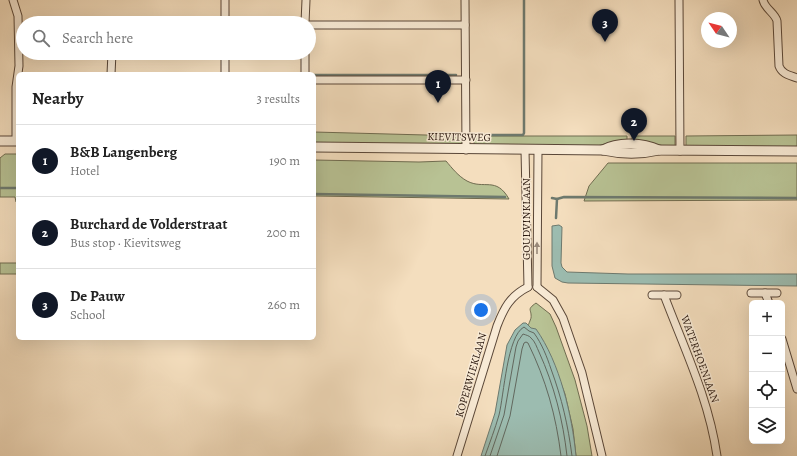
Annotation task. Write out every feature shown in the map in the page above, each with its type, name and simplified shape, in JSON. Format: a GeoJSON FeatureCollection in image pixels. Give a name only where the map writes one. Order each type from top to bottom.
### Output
{"type":"FeatureCollection","features":[{"type":"Feature","properties":{"kind":"street"},"geometry":{"type":"LineString","coordinates":[[13,0],[18,16]]}},
{"type":"Feature","properties":{"kind":"street"},"geometry":{"type":"LineString","coordinates":[[225,0],[225,16]]}},
{"type":"Feature","properties":{"kind":"street"},"geometry":{"type":"LineString","coordinates":[[305,16],[306,0]]}},
{"type":"Feature","properties":{"kind":"street"},"geometry":{"type":"LineString","coordinates":[[465,0],[466,150]]}},
{"type":"Feature","properties":{"kind":"street"},"geometry":{"type":"LineString","coordinates":[[679,0],[680,151]]}},
{"type":"Feature","properties":{"kind":"street"},"geometry":{"type":"LineString","coordinates":[[763,0],[764,4],[776,17],[777,21],[780,71],[797,78]]}},
{"type":"Feature","properties":{"kind":"street"},"geometry":{"type":"LineString","coordinates":[[316,25],[465,25]]}},
{"type":"Feature","properties":{"kind":"street"},"geometry":{"type":"LineString","coordinates":[[18,72],[19,60]]}},
{"type":"Feature","properties":{"kind":"street"},"geometry":{"type":"LineString","coordinates":[[111,72],[112,60]]}},
{"type":"Feature","properties":{"kind":"street"},"geometry":{"type":"LineString","coordinates":[[225,60],[225,72]]}},
{"type":"Feature","properties":{"kind":"street"},"geometry":{"type":"LineString","coordinates":[[305,60],[305,72]]}},
{"type":"Feature","properties":{"kind":"street"},"geometry":{"type":"LineString","coordinates":[[316,80],[466,80]]}},
{"type":"Feature","properties":{"kind":"street"},"geometry":{"type":"LineString","coordinates":[[0,141],[16,141]]}},
{"type":"Feature","properties":{"kind":"street","name":"KIEVITSWEG"},"geometry":{"type":"LineString","coordinates":[[316,147],[466,150],[604,150],[611,152],[642,152],[659,150],[797,151]]}},
{"type":"Feature","properties":{"kind":"street","name":"GOUDVINKLAAN"},"geometry":{"type":"LineString","coordinates":[[524,150],[528,287]]}},
{"type":"Feature","properties":{"kind":"street","name":"GOUDVINKLAAN"},"geometry":{"type":"LineString","coordinates":[[537,287],[536,168],[538,150]]}},
{"type":"Feature","properties":{"kind":"street"},"geometry":{"type":"LineString","coordinates":[[528,287],[537,287],[553,300],[563,318],[582,373],[602,456]]}},
{"type":"Feature","properties":{"kind":"street","name":"KOPERWIEKLAAN"},"geometry":{"type":"LineString","coordinates":[[457,456],[460,451],[497,326],[504,308],[519,292],[528,287]]}},
{"type":"Feature","properties":{"kind":"street"},"geometry":{"type":"LineString","coordinates":[[752,293],[777,293]]}},
{"type":"Feature","properties":{"kind":"street"},"geometry":{"type":"LineString","coordinates":[[765,293],[768,300]]}},
{"type":"Feature","properties":{"kind":"street"},"geometry":{"type":"LineString","coordinates":[[652,295],[678,295]]}},
{"type":"Feature","properties":{"kind":"street","name":"WATERHOENLAAN"},"geometry":{"type":"LineString","coordinates":[[664,295],[702,393],[714,435],[717,456]]}},
{"type":"Feature","properties":{"kind":"street"},"geometry":{"type":"LineString","coordinates":[[785,349],[797,389]]}},
{"type":"Feature","properties":{"kind":"green space"},"geometry":{"type":"Polygon","coordinates":[[[316,132],[463,136],[463,146],[316,144],[316,132]]]}},
{"type":"Feature","properties":{"kind":"green space"},"geometry":{"type":"Polygon","coordinates":[[[797,135],[797,148],[686,147],[686,136],[797,135]]]}},
{"type":"Feature","properties":{"kind":"green space"},"geometry":{"type":"Polygon","coordinates":[[[474,136],[627,136],[627,142],[611,142],[594,147],[474,145],[474,136]]]}},
{"type":"Feature","properties":{"kind":"green space"},"geometry":{"type":"Polygon","coordinates":[[[632,136],[675,136],[675,147],[632,142],[632,136]]]}},
{"type":"Feature","properties":{"kind":"green space"},"geometry":{"type":"Polygon","coordinates":[[[5,154],[16,154],[16,202],[15,197],[0,197],[0,158],[5,154]]]}},
{"type":"Feature","properties":{"kind":"green space"},"geometry":{"type":"Polygon","coordinates":[[[316,160],[446,161],[467,181],[499,188],[509,199],[316,196],[316,160]]]}},
{"type":"Feature","properties":{"kind":"green space"},"geometry":{"type":"Polygon","coordinates":[[[608,163],[797,163],[797,200],[584,201],[589,186],[608,163]]]}},
{"type":"Feature","properties":{"kind":"green space"},"geometry":{"type":"Polygon","coordinates":[[[0,263],[16,263],[16,274],[0,274],[0,263]]]}},
{"type":"Feature","properties":{"kind":"green space"},"geometry":{"type":"Polygon","coordinates":[[[536,303],[550,314],[556,327],[575,380],[587,426],[592,456],[576,456],[573,429],[565,394],[551,358],[528,325],[531,318],[530,308],[536,303]]]}},
{"type":"Feature","properties":{"kind":"water"},"geometry":{"type":"Polygon","coordinates":[[[559,225],[562,227],[561,263],[562,267],[567,272],[628,274],[797,274],[797,286],[562,282],[555,278],[552,266],[552,226],[559,225]]]}},
{"type":"Feature","properties":{"kind":"water"},"geometry":{"type":"Polygon","coordinates":[[[523,323],[526,323],[531,328],[536,329],[552,357],[564,390],[576,456],[481,456],[495,413],[507,345],[515,330],[523,323]]]}},
{"type":"Feature","properties":{"kind":"waterway"},"geometry":{"type":"LineString","coordinates":[[479,135],[523,135],[524,133],[524,0]]}},
{"type":"Feature","properties":{"kind":"waterway"},"geometry":{"type":"LineString","coordinates":[[316,75],[456,75]]}},
{"type":"Feature","properties":{"kind":"waterway"},"geometry":{"type":"LineString","coordinates":[[0,188],[16,188]]}},
{"type":"Feature","properties":{"kind":"waterway"},"geometry":{"type":"LineString","coordinates":[[316,194],[505,197]]}},
{"type":"Feature","properties":{"kind":"waterway"},"geometry":{"type":"LineString","coordinates":[[552,198],[797,198]]}},
{"type":"Feature","properties":{"kind":"waterway"},"geometry":{"type":"LineString","coordinates":[[556,218],[557,199]]}},
{"type":"Feature","properties":{"kind":"place","name":"De Pauw"},"geometry":{"type":"Point","coordinates":[605,42]}},
{"type":"Feature","properties":{"kind":"place","name":"B&B Langenberg"},"geometry":{"type":"Point","coordinates":[438,103]}},
{"type":"Feature","properties":{"kind":"place","name":"Burchard de Volderstraat"},"geometry":{"type":"Point","coordinates":[634,141]}}]}
